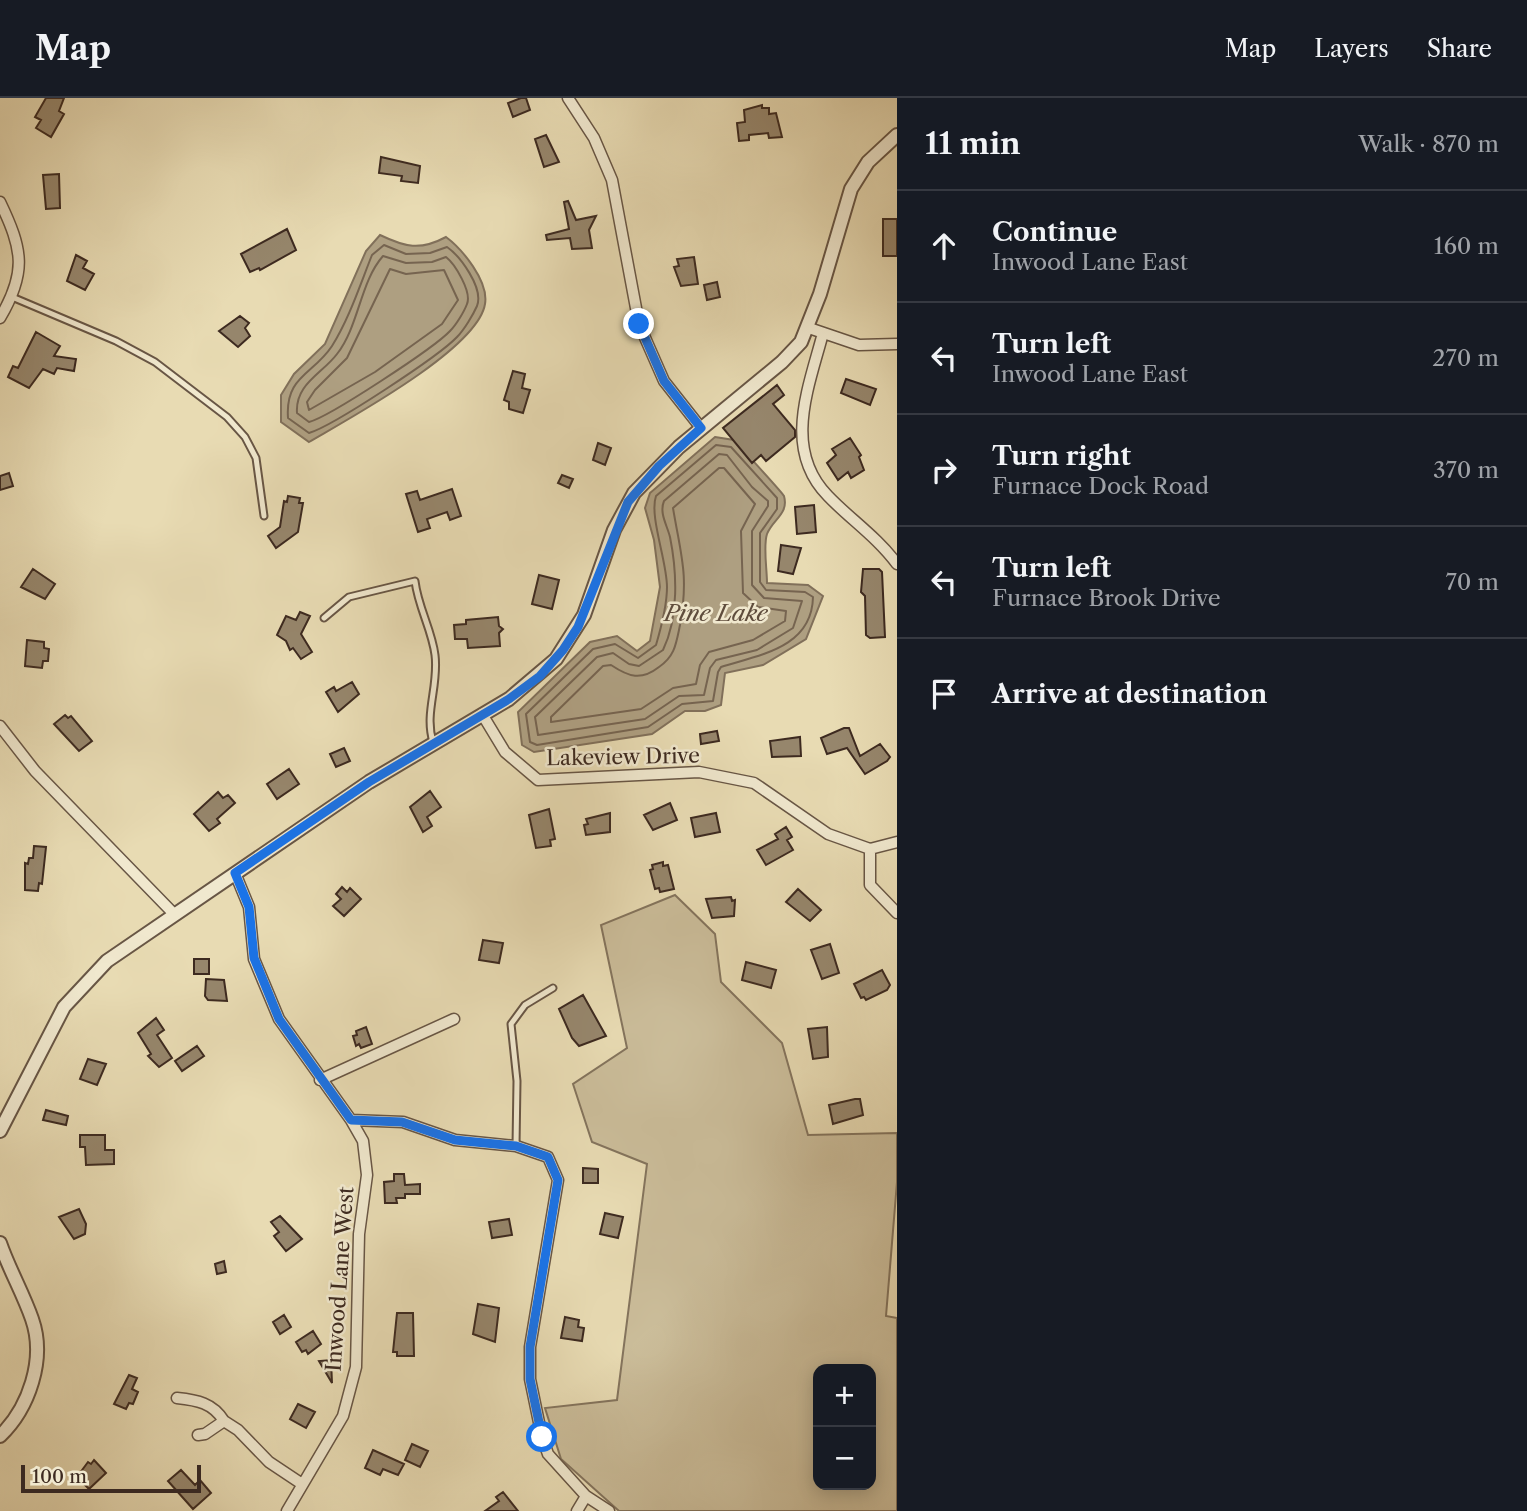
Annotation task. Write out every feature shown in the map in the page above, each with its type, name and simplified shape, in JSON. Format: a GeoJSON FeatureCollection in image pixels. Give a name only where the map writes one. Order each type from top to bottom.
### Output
{"type":"FeatureCollection","features":[{"type":"Feature","properties":{"kind":"street"},"geometry":{"type":"LineString","coordinates":[[568,98],[594,138],[612,180],[639,324],[664,381],[701,428]]}},
{"type":"Feature","properties":{"kind":"street"},"geometry":{"type":"LineString","coordinates":[[0,1131],[30,1069],[70,999],[119,951],[369,782],[525,688],[563,650],[584,615],[625,507],[646,479],[701,428],[782,362],[801,342],[808,328],[851,190],[867,162],[897,135]]}},
{"type":"Feature","properties":{"kind":"street"},"geometry":{"type":"LineString","coordinates":[[0,202],[12,226],[20,275],[0,318]]}},
{"type":"Feature","properties":{"kind":"street"},"geometry":{"type":"LineString","coordinates":[[808,328],[859,345],[897,344]]}},
{"type":"Feature","properties":{"kind":"street"},"geometry":{"type":"LineString","coordinates":[[823,333],[804,403],[802,422],[809,472],[828,496],[855,518],[897,564]]}},
{"type":"Feature","properties":{"kind":"street","name":"Lakeview Drive"},"geometry":{"type":"LineString","coordinates":[[482,714],[505,752],[538,780],[699,772],[754,783],[828,834],[870,849]]}},
{"type":"Feature","properties":{"kind":"street"},"geometry":{"type":"LineString","coordinates":[[0,726],[35,771],[174,914]]}},
{"type":"Feature","properties":{"kind":"street"},"geometry":{"type":"LineString","coordinates":[[897,842],[870,849],[870,885],[897,913]]}},
{"type":"Feature","properties":{"kind":"street","name":"Inwood Lane West"},"geometry":{"type":"LineString","coordinates":[[235,873],[249,907],[254,958],[279,1019],[363,1141],[367,1175],[359,1234],[356,1367],[343,1416],[287,1511]]}},
{"type":"Feature","properties":{"kind":"street"},"geometry":{"type":"LineString","coordinates":[[320,1080],[454,1019]]}},
{"type":"Feature","properties":{"kind":"street"},"geometry":{"type":"LineString","coordinates":[[351,1120],[402,1122],[455,1140],[516,1146],[548,1157],[558,1180],[530,1347],[530,1379],[548,1454],[586,1496],[609,1511]]}},
{"type":"Feature","properties":{"kind":"street"},"geometry":{"type":"LineString","coordinates":[[0,1243],[33,1320],[36,1349],[34,1372],[26,1399],[0,1436]]}},
{"type":"Feature","properties":{"kind":"street"},"geometry":{"type":"LineString","coordinates":[[177,1398],[197,1400],[217,1410],[224,1421],[238,1430],[269,1462],[302,1484]]}},
{"type":"Feature","properties":{"kind":"street"},"geometry":{"type":"LineString","coordinates":[[198,1435],[224,1421]]}},
{"type":"Feature","properties":{"kind":"street"},"geometry":{"type":"LineString","coordinates":[[577,1511],[586,1496]]}},
{"type":"Feature","properties":{"kind":"lane"},"geometry":{"type":"LineString","coordinates":[[12,297],[116,341],[155,362],[227,417],[245,437],[256,458],[264,516]]}},
{"type":"Feature","properties":{"kind":"lane"},"geometry":{"type":"LineString","coordinates":[[324,618],[349,597],[415,581],[418,605],[435,655],[427,724],[433,742]]}},
{"type":"Feature","properties":{"kind":"lane"},"geometry":{"type":"LineString","coordinates":[[516,1146],[518,1094],[512,1024],[525,1004],[553,988]]}},
{"type":"Feature","properties":{"kind":"shaded area"},"geometry":{"type":"Polygon","coordinates":[[[675,895],[715,934],[721,982],[782,1043],[808,1135],[897,1133],[897,1182],[886,1316],[897,1318],[897,1511],[619,1511],[561,1459],[545,1408],[617,1400],[647,1164],[592,1142],[573,1084],[627,1048],[601,925],[675,895]]]}},
{"type":"Feature","properties":{"kind":"water"},"geometry":{"type":"Polygon","coordinates":[[[380,235],[413,246],[446,237],[466,257],[479,276],[485,304],[477,322],[437,361],[380,400],[309,442],[281,422],[281,395],[294,374],[325,344],[366,251],[380,235]]]}},
{"type":"Feature","properties":{"kind":"water","name":"Pine Lake"},"geometry":{"type":"Polygon","coordinates":[[[715,437],[734,440],[784,496],[782,512],[766,539],[767,583],[808,585],[823,596],[806,639],[763,665],[725,673],[721,705],[705,711],[685,711],[652,734],[534,752],[522,745],[518,712],[590,642],[617,636],[637,651],[650,641],[660,587],[654,540],[645,508],[650,493],[715,437]]]}},
{"type":"Feature","properties":{"kind":"building"},"geometry":{"type":"Polygon","coordinates":[[[46,98],[64,98],[59,111],[64,114],[51,137],[36,128],[41,120],[35,117],[46,98]]]}},
{"type":"Feature","properties":{"kind":"building"},"geometry":{"type":"Polygon","coordinates":[[[526,98],[530,110],[513,117],[508,103],[526,98]]]}},
{"type":"Feature","properties":{"kind":"building"},"geometry":{"type":"Polygon","coordinates":[[[762,105],[762,108],[769,108],[769,114],[776,113],[782,137],[769,138],[768,133],[749,135],[749,140],[739,141],[737,123],[745,122],[744,110],[762,105]]]}},
{"type":"Feature","properties":{"kind":"building"},"geometry":{"type":"Polygon","coordinates":[[[546,135],[559,162],[544,167],[535,139],[546,135]]]}},
{"type":"Feature","properties":{"kind":"building"},"geometry":{"type":"Polygon","coordinates":[[[381,157],[420,166],[418,183],[401,181],[402,176],[379,173],[381,157]]]}},
{"type":"Feature","properties":{"kind":"building"},"geometry":{"type":"Polygon","coordinates":[[[59,174],[60,208],[46,209],[43,175],[59,174]]]}},
{"type":"Feature","properties":{"kind":"building"},"geometry":{"type":"Polygon","coordinates":[[[568,201],[576,220],[596,216],[589,230],[592,248],[572,249],[570,238],[547,240],[546,235],[569,229],[564,202],[568,201]]]}},
{"type":"Feature","properties":{"kind":"building"},"geometry":{"type":"Polygon","coordinates":[[[883,219],[897,219],[897,256],[883,256],[883,219]]]}},
{"type":"Feature","properties":{"kind":"building"},"geometry":{"type":"Polygon","coordinates":[[[287,229],[296,250],[260,270],[259,268],[250,272],[241,254],[287,229]]]}},
{"type":"Feature","properties":{"kind":"building"},"geometry":{"type":"Polygon","coordinates":[[[76,255],[87,261],[83,268],[94,274],[85,290],[67,281],[76,255]]]}},
{"type":"Feature","properties":{"kind":"building"},"geometry":{"type":"Polygon","coordinates":[[[694,257],[698,284],[681,286],[674,267],[679,266],[677,259],[694,257]]]}},
{"type":"Feature","properties":{"kind":"building"},"geometry":{"type":"Polygon","coordinates":[[[717,282],[720,297],[707,300],[704,285],[717,282]]]}},
{"type":"Feature","properties":{"kind":"building"},"geometry":{"type":"Polygon","coordinates":[[[240,316],[249,323],[245,328],[250,336],[238,347],[219,331],[240,316]]]}},
{"type":"Feature","properties":{"kind":"building"},"geometry":{"type":"Polygon","coordinates":[[[36,332],[60,346],[54,356],[76,359],[74,371],[57,368],[54,374],[43,369],[29,388],[8,377],[13,366],[18,368],[36,332]]]}},
{"type":"Feature","properties":{"kind":"building"},"geometry":{"type":"Polygon","coordinates":[[[513,371],[525,374],[522,388],[530,390],[523,413],[509,409],[509,402],[504,400],[513,371]]]}},
{"type":"Feature","properties":{"kind":"building"},"geometry":{"type":"Polygon","coordinates":[[[846,379],[876,389],[870,405],[841,393],[846,379]]]}},
{"type":"Feature","properties":{"kind":"building"},"geometry":{"type":"Polygon","coordinates":[[[777,385],[784,395],[773,404],[795,430],[795,437],[766,461],[761,455],[752,463],[723,428],[777,385]]]}},
{"type":"Feature","properties":{"kind":"building"},"geometry":{"type":"Polygon","coordinates":[[[850,438],[861,455],[859,457],[864,470],[851,478],[848,472],[838,480],[827,463],[836,455],[832,449],[850,438]]]}},
{"type":"Feature","properties":{"kind":"building"},"geometry":{"type":"Polygon","coordinates":[[[598,443],[611,448],[605,465],[593,460],[598,443]]]}},
{"type":"Feature","properties":{"kind":"building"},"geometry":{"type":"Polygon","coordinates":[[[9,473],[13,486],[0,490],[0,476],[9,473]]]}},
{"type":"Feature","properties":{"kind":"building"},"geometry":{"type":"Polygon","coordinates":[[[562,475],[573,479],[569,488],[558,483],[562,475]]]}},
{"type":"Feature","properties":{"kind":"building"},"geometry":{"type":"Polygon","coordinates":[[[452,489],[461,516],[450,520],[447,512],[427,519],[430,528],[418,532],[406,494],[417,491],[420,500],[452,489]]]}},
{"type":"Feature","properties":{"kind":"building"},"geometry":{"type":"Polygon","coordinates":[[[288,496],[300,498],[299,503],[303,503],[298,532],[276,548],[268,536],[280,527],[284,501],[287,502],[288,496]]]}},
{"type":"Feature","properties":{"kind":"building"},"geometry":{"type":"Polygon","coordinates":[[[814,505],[816,532],[797,534],[795,507],[814,505]]]}},
{"type":"Feature","properties":{"kind":"building"},"geometry":{"type":"Polygon","coordinates":[[[781,545],[801,548],[793,574],[778,571],[781,545]]]}},
{"type":"Feature","properties":{"kind":"building"},"geometry":{"type":"Polygon","coordinates":[[[33,569],[55,584],[45,599],[21,587],[33,569]]]}},
{"type":"Feature","properties":{"kind":"building"},"geometry":{"type":"Polygon","coordinates":[[[863,569],[879,569],[882,572],[885,637],[870,638],[866,635],[865,596],[861,592],[863,569]]]}},
{"type":"Feature","properties":{"kind":"building"},"geometry":{"type":"Polygon","coordinates":[[[539,575],[559,580],[552,609],[532,604],[539,575]]]}},
{"type":"Feature","properties":{"kind":"building"},"geometry":{"type":"Polygon","coordinates":[[[300,612],[310,616],[301,634],[312,652],[301,659],[293,648],[290,650],[286,641],[277,635],[286,616],[296,620],[300,612]]]}},
{"type":"Feature","properties":{"kind":"building"},"geometry":{"type":"Polygon","coordinates":[[[498,617],[499,626],[503,629],[499,633],[500,646],[468,648],[467,639],[455,639],[454,625],[466,624],[466,620],[498,617]]]}},
{"type":"Feature","properties":{"kind":"building"},"geometry":{"type":"Polygon","coordinates":[[[27,640],[44,642],[44,648],[49,649],[48,661],[43,661],[42,668],[25,666],[27,640]]]}},
{"type":"Feature","properties":{"kind":"building"},"geometry":{"type":"Polygon","coordinates":[[[352,682],[359,694],[338,712],[326,692],[334,687],[336,691],[352,682]]]}},
{"type":"Feature","properties":{"kind":"building"},"geometry":{"type":"Polygon","coordinates":[[[65,715],[68,718],[71,716],[92,741],[79,751],[54,724],[65,715]]]}},
{"type":"Feature","properties":{"kind":"building"},"geometry":{"type":"Polygon","coordinates":[[[849,728],[860,756],[880,744],[890,757],[865,774],[847,748],[827,754],[821,738],[849,728]]]}},
{"type":"Feature","properties":{"kind":"building"},"geometry":{"type":"Polygon","coordinates":[[[717,731],[719,741],[701,744],[700,734],[717,731]]]}},
{"type":"Feature","properties":{"kind":"building"},"geometry":{"type":"Polygon","coordinates":[[[800,737],[801,756],[772,757],[770,741],[800,737]]]}},
{"type":"Feature","properties":{"kind":"building"},"geometry":{"type":"Polygon","coordinates":[[[344,748],[350,761],[336,767],[330,754],[344,748]]]}},
{"type":"Feature","properties":{"kind":"building"},"geometry":{"type":"Polygon","coordinates":[[[289,769],[299,784],[277,799],[267,784],[289,769]]]}},
{"type":"Feature","properties":{"kind":"building"},"geometry":{"type":"Polygon","coordinates":[[[430,791],[441,807],[427,817],[432,826],[423,832],[410,807],[430,791]]]}},
{"type":"Feature","properties":{"kind":"building"},"geometry":{"type":"Polygon","coordinates":[[[218,792],[223,798],[228,795],[235,803],[217,819],[220,823],[209,831],[194,814],[218,792]]]}},
{"type":"Feature","properties":{"kind":"building"},"geometry":{"type":"Polygon","coordinates":[[[670,803],[677,820],[653,830],[644,815],[670,803]]]}},
{"type":"Feature","properties":{"kind":"building"},"geometry":{"type":"Polygon","coordinates":[[[549,809],[555,839],[550,840],[551,846],[536,848],[529,815],[549,809]]]}},
{"type":"Feature","properties":{"kind":"building"},"geometry":{"type":"Polygon","coordinates":[[[610,813],[610,832],[586,835],[586,819],[610,813]]]}},
{"type":"Feature","properties":{"kind":"building"},"geometry":{"type":"Polygon","coordinates":[[[716,813],[720,832],[695,837],[691,818],[716,813]]]}},
{"type":"Feature","properties":{"kind":"building"},"geometry":{"type":"Polygon","coordinates":[[[786,827],[792,837],[787,840],[793,850],[766,865],[757,850],[778,839],[775,834],[786,827]]]}},
{"type":"Feature","properties":{"kind":"building"},"geometry":{"type":"Polygon","coordinates":[[[34,846],[46,847],[42,884],[39,883],[38,891],[25,890],[25,863],[28,864],[29,858],[33,858],[34,846]]]}},
{"type":"Feature","properties":{"kind":"building"},"geometry":{"type":"Polygon","coordinates":[[[663,862],[663,866],[668,865],[674,889],[660,892],[659,888],[655,889],[650,870],[653,869],[652,865],[663,862]]]}},
{"type":"Feature","properties":{"kind":"building"},"geometry":{"type":"Polygon","coordinates":[[[342,887],[347,892],[350,888],[361,899],[344,916],[333,906],[341,899],[336,894],[342,887]]]}},
{"type":"Feature","properties":{"kind":"building"},"geometry":{"type":"Polygon","coordinates":[[[798,889],[821,910],[810,921],[786,902],[798,889]]]}},
{"type":"Feature","properties":{"kind":"building"},"geometry":{"type":"Polygon","coordinates":[[[731,897],[732,901],[735,900],[734,916],[712,918],[706,899],[731,897]]]}},
{"type":"Feature","properties":{"kind":"building"},"geometry":{"type":"Polygon","coordinates":[[[483,940],[503,943],[499,963],[479,960],[483,940]]]}},
{"type":"Feature","properties":{"kind":"building"},"geometry":{"type":"Polygon","coordinates":[[[830,944],[839,973],[822,979],[811,950],[830,944]]]}},
{"type":"Feature","properties":{"kind":"building"},"geometry":{"type":"Polygon","coordinates":[[[194,959],[209,959],[209,974],[194,974],[194,959]]]}},
{"type":"Feature","properties":{"kind":"building"},"geometry":{"type":"Polygon","coordinates":[[[746,962],[776,970],[771,988],[742,980],[746,962]]]}},
{"type":"Feature","properties":{"kind":"building"},"geometry":{"type":"Polygon","coordinates":[[[882,970],[890,985],[887,990],[866,1000],[861,998],[854,984],[882,970]]]}},
{"type":"Feature","properties":{"kind":"building"},"geometry":{"type":"Polygon","coordinates":[[[206,979],[224,980],[227,1001],[208,1000],[205,996],[206,979]]]}},
{"type":"Feature","properties":{"kind":"building"},"geometry":{"type":"Polygon","coordinates":[[[583,995],[606,1036],[579,1046],[572,1038],[559,1009],[583,995]]]}},
{"type":"Feature","properties":{"kind":"building"},"geometry":{"type":"Polygon","coordinates":[[[156,1018],[164,1030],[157,1035],[172,1058],[159,1067],[148,1056],[151,1054],[138,1033],[156,1018]]]}},
{"type":"Feature","properties":{"kind":"building"},"geometry":{"type":"Polygon","coordinates":[[[366,1027],[372,1044],[361,1048],[359,1044],[356,1046],[353,1036],[357,1035],[356,1031],[366,1027]]]}},
{"type":"Feature","properties":{"kind":"building"},"geometry":{"type":"Polygon","coordinates":[[[827,1027],[828,1057],[813,1059],[808,1029],[827,1027]]]}},
{"type":"Feature","properties":{"kind":"building"},"geometry":{"type":"Polygon","coordinates":[[[197,1046],[204,1056],[182,1071],[175,1061],[197,1046]]]}},
{"type":"Feature","properties":{"kind":"building"},"geometry":{"type":"Polygon","coordinates":[[[88,1059],[106,1064],[97,1085],[80,1079],[88,1059]]]}},
{"type":"Feature","properties":{"kind":"building"},"geometry":{"type":"Polygon","coordinates":[[[860,1099],[863,1115],[833,1124],[829,1105],[860,1099]]]}},
{"type":"Feature","properties":{"kind":"building"},"geometry":{"type":"Polygon","coordinates":[[[46,1110],[68,1116],[66,1125],[43,1120],[46,1110]]]}},
{"type":"Feature","properties":{"kind":"building"},"geometry":{"type":"Polygon","coordinates":[[[80,1135],[105,1135],[105,1150],[114,1150],[114,1164],[86,1165],[85,1147],[80,1147],[80,1135]]]}},
{"type":"Feature","properties":{"kind":"building"},"geometry":{"type":"Polygon","coordinates":[[[583,1168],[598,1169],[598,1183],[583,1183],[583,1168]]]}},
{"type":"Feature","properties":{"kind":"building"},"geometry":{"type":"Polygon","coordinates":[[[394,1174],[404,1174],[405,1185],[420,1184],[420,1194],[405,1194],[405,1198],[396,1198],[397,1203],[385,1203],[384,1182],[394,1181],[394,1174]]]}},
{"type":"Feature","properties":{"kind":"building"},"geometry":{"type":"Polygon","coordinates":[[[79,1209],[86,1224],[85,1234],[74,1239],[59,1217],[79,1209]]]}},
{"type":"Feature","properties":{"kind":"building"},"geometry":{"type":"Polygon","coordinates":[[[605,1213],[623,1217],[618,1238],[600,1234],[605,1213]]]}},
{"type":"Feature","properties":{"kind":"building"},"geometry":{"type":"Polygon","coordinates":[[[280,1216],[302,1239],[286,1251],[274,1236],[279,1232],[271,1222],[280,1216]]]}},
{"type":"Feature","properties":{"kind":"building"},"geometry":{"type":"Polygon","coordinates":[[[509,1219],[512,1235],[492,1238],[489,1222],[509,1219]]]}},
{"type":"Feature","properties":{"kind":"building"},"geometry":{"type":"Polygon","coordinates":[[[224,1261],[226,1272],[217,1274],[215,1264],[224,1261]]]}},
{"type":"Feature","properties":{"kind":"building"},"geometry":{"type":"Polygon","coordinates":[[[478,1304],[499,1308],[495,1342],[473,1334],[478,1304]]]}},
{"type":"Feature","properties":{"kind":"building"},"geometry":{"type":"Polygon","coordinates":[[[397,1313],[413,1313],[414,1356],[397,1356],[397,1352],[393,1352],[397,1313]]]}},
{"type":"Feature","properties":{"kind":"building"},"geometry":{"type":"Polygon","coordinates":[[[284,1315],[291,1327],[280,1334],[273,1322],[284,1315]]]}},
{"type":"Feature","properties":{"kind":"building"},"geometry":{"type":"Polygon","coordinates":[[[565,1317],[579,1320],[578,1327],[584,1328],[582,1341],[561,1338],[565,1317]]]}},
{"type":"Feature","properties":{"kind":"building"},"geometry":{"type":"Polygon","coordinates":[[[313,1331],[321,1344],[308,1354],[306,1350],[302,1352],[296,1342],[313,1331]]]}},
{"type":"Feature","properties":{"kind":"building"},"geometry":{"type":"Polygon","coordinates":[[[331,1360],[332,1383],[319,1361],[331,1360]]]}},
{"type":"Feature","properties":{"kind":"building"},"geometry":{"type":"Polygon","coordinates":[[[129,1375],[137,1378],[132,1389],[138,1392],[133,1404],[129,1403],[126,1409],[114,1404],[129,1375]]]}},
{"type":"Feature","properties":{"kind":"building"},"geometry":{"type":"Polygon","coordinates":[[[298,1404],[315,1412],[306,1428],[290,1419],[298,1404]]]}},
{"type":"Feature","properties":{"kind":"building"},"geometry":{"type":"Polygon","coordinates":[[[412,1444],[428,1451],[420,1467],[405,1460],[412,1444]]]}},
{"type":"Feature","properties":{"kind":"building"},"geometry":{"type":"Polygon","coordinates":[[[373,1450],[404,1464],[398,1475],[383,1469],[380,1475],[365,1468],[373,1450]]]}},
{"type":"Feature","properties":{"kind":"building"},"geometry":{"type":"Polygon","coordinates":[[[94,1460],[106,1473],[89,1489],[77,1477],[88,1462],[91,1464],[94,1460]]]}},
{"type":"Feature","properties":{"kind":"building"},"geometry":{"type":"Polygon","coordinates":[[[181,1470],[195,1485],[200,1480],[211,1493],[193,1509],[168,1481],[181,1470]]]}},
{"type":"Feature","properties":{"kind":"building"},"geometry":{"type":"Polygon","coordinates":[[[503,1492],[518,1511],[485,1511],[499,1501],[496,1497],[503,1492]]]}},
{"type":"Feature","properties":{"kind":"route"},"geometry":{"type":"LineString","coordinates":[[542,1437],[530,1379],[530,1347],[548,1247],[551,1209],[558,1180],[548,1157],[516,1146],[455,1140],[402,1122],[351,1120],[279,1019],[254,958],[249,907],[235,873],[369,782],[509,699],[540,676],[563,650],[584,615],[614,530],[625,507],[646,479],[701,428],[664,381],[639,324]]}}]}
